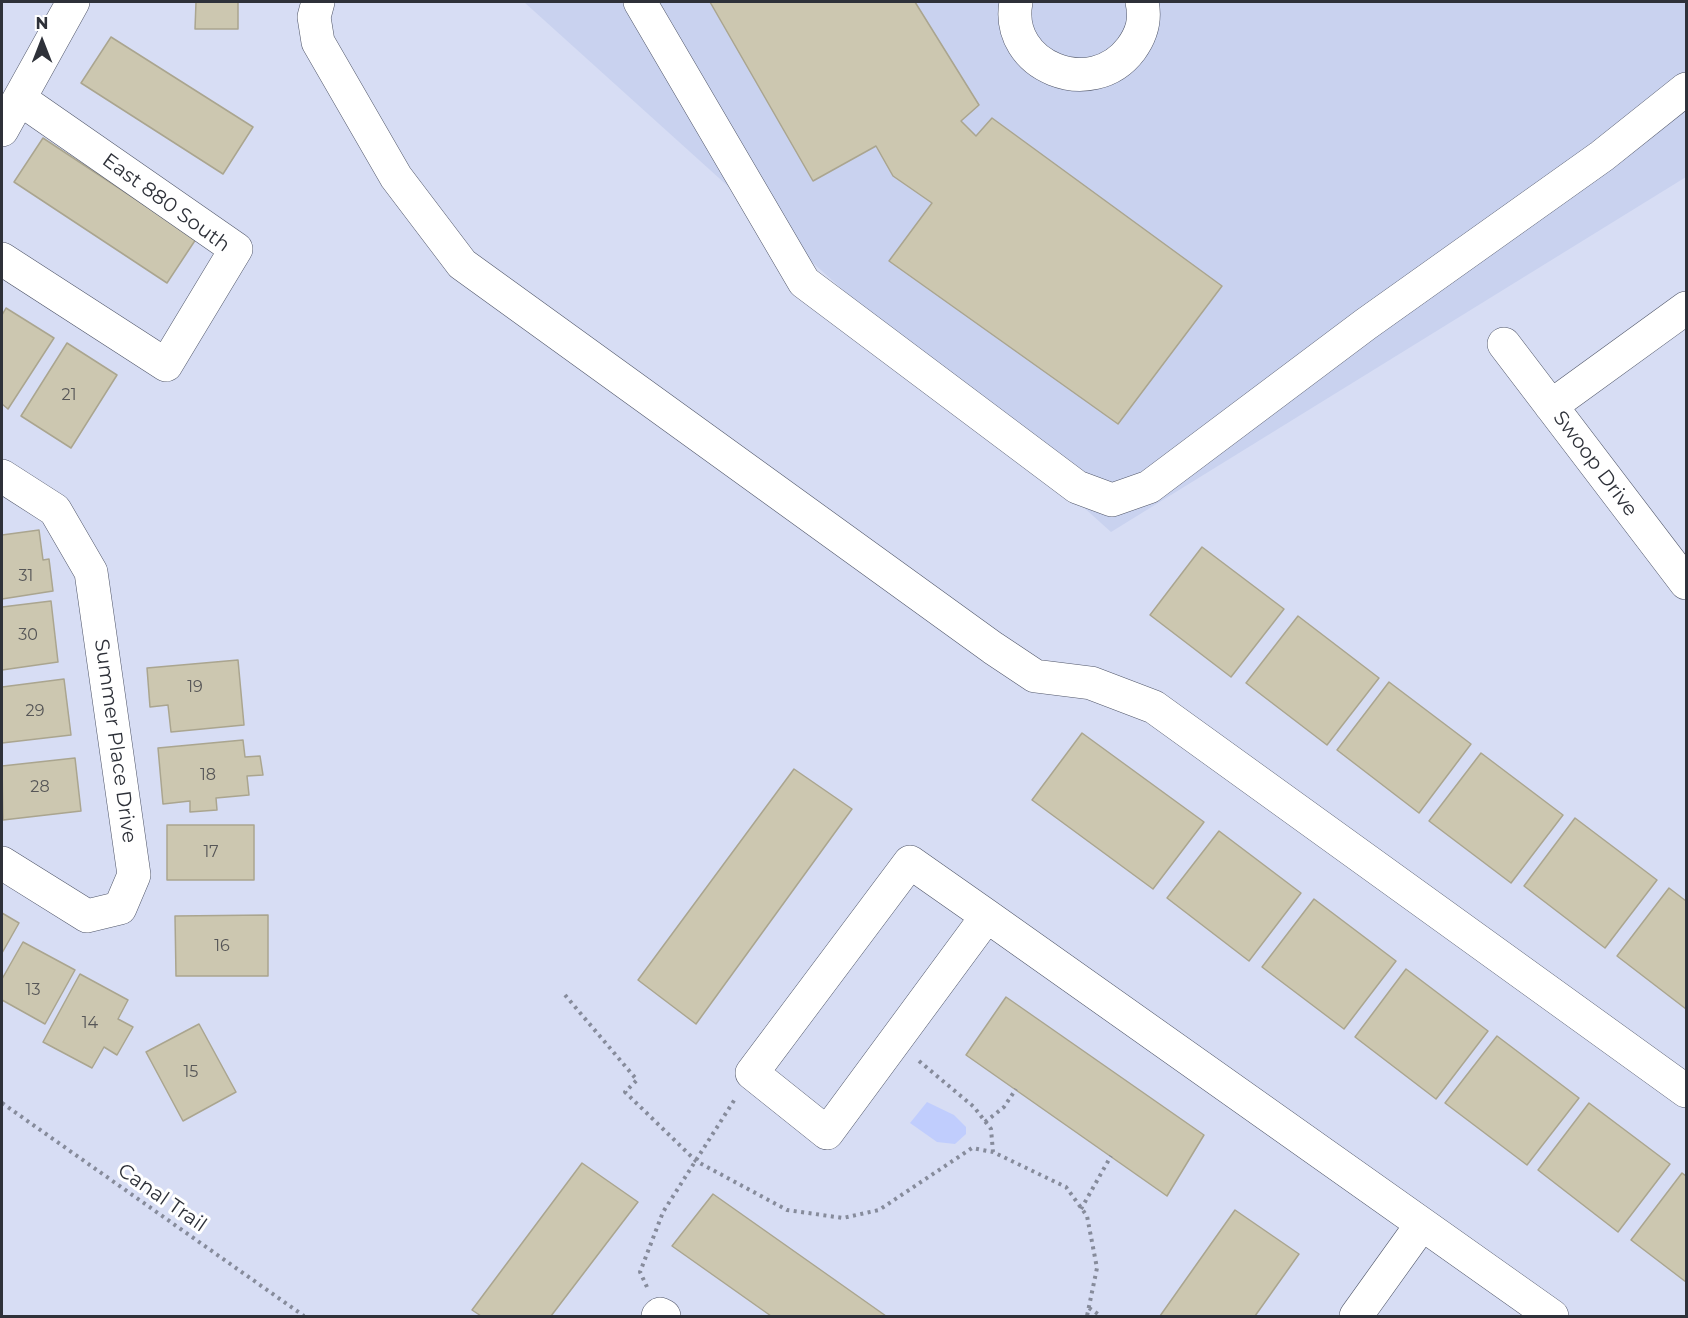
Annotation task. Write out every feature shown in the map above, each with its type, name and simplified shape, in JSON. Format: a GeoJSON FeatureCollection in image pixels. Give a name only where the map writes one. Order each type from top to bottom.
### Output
{"type":"FeatureCollection","features":[{"type":"Feature","properties":{"kind":"street"},"geometry":{"type":"LineString","coordinates":[[2,130],[73,2]]}},
{"type":"Feature","properties":{"kind":"street"},"geometry":{"type":"LineString","coordinates":[[318,2],[314,17],[318,42],[396,177],[462,264],[993,648],[1035,676],[1091,683],[1154,707],[1686,1091]]}},
{"type":"Feature","properties":{"kind":"street"},"geometry":{"type":"LineString","coordinates":[[640,2],[804,282],[1077,487],[1112,500],[1149,487],[1366,324],[1602,156],[1686,89]]}},
{"type":"Feature","properties":{"kind":"street"},"geometry":{"type":"LineString","coordinates":[[1016,2],[1018,29],[1027,49],[1043,64],[1064,74],[1080,76],[1102,72],[1122,61],[1140,36],[1145,14],[1142,2]]}},
{"type":"Feature","properties":{"kind":"street","name":"East 880 South"},"geometry":{"type":"LineString","coordinates":[[2,259],[166,365],[236,249],[20,99]]}},
{"type":"Feature","properties":{"kind":"street"},"geometry":{"type":"LineString","coordinates":[[1551,406],[1686,308]]}},
{"type":"Feature","properties":{"kind":"street","name":"Swoop Drive"},"geometry":{"type":"LineString","coordinates":[[1504,344],[1686,583]]}},
{"type":"Feature","properties":{"kind":"street","name":"Summer Place Drive"},"geometry":{"type":"LineString","coordinates":[[2,476],[55,510],[91,572],[134,875],[120,908],[87,916],[2,863]]}},
{"type":"Feature","properties":{"kind":"street"},"geometry":{"type":"LineString","coordinates":[[987,916],[827,1133],[752,1073],[910,862],[987,916],[1422,1224],[1552,1317]]}},
{"type":"Feature","properties":{"kind":"street"},"geometry":{"type":"LineString","coordinates":[[1356,1317],[1422,1224]]}},
{"type":"Feature","properties":{"kind":"path"},"geometry":{"type":"LineString","coordinates":[[565,994],[637,1080],[625,1092],[696,1161],[787,1210],[843,1218],[879,1210],[972,1148],[993,1152],[1066,1187],[1087,1216],[1097,1268],[1087,1317]]}},
{"type":"Feature","properties":{"kind":"path"},"geometry":{"type":"LineString","coordinates":[[896,1041],[974,1107],[991,1129],[993,1152]]}},
{"type":"Feature","properties":{"kind":"path"},"geometry":{"type":"LineString","coordinates":[[661,1316],[640,1272],[663,1212],[752,1073]]}},
{"type":"Feature","properties":{"kind":"path"},"geometry":{"type":"LineString","coordinates":[[986,1122],[1004,1107],[1016,1089]]}},
{"type":"Feature","properties":{"kind":"path","name":"Canal Trail"},"geometry":{"type":"LineString","coordinates":[[2,1103],[304,1317]]}},
{"type":"Feature","properties":{"kind":"path"},"geometry":{"type":"LineString","coordinates":[[1081,1209],[1111,1156]]}},
{"type":"Feature","properties":{"kind":"path"},"geometry":{"type":"LineString","coordinates":[[1089,1308],[1101,1317]]}},
{"type":"Feature","properties":{"kind":"shaded area"},"geometry":{"type":"Polygon","coordinates":[[[524,2],[1686,2],[1686,177],[1111,532],[524,2]]]}},
{"type":"Feature","properties":{"kind":"shaded area"},"geometry":{"type":"Polygon","coordinates":[[[927,1102],[954,1115],[966,1127],[966,1134],[955,1144],[937,1142],[910,1123],[927,1102]]]}},
{"type":"Feature","properties":{"kind":"building"},"geometry":{"type":"Polygon","coordinates":[[[196,2],[238,2],[238,29],[195,29],[196,2]]]}},
{"type":"Feature","properties":{"kind":"building"},"geometry":{"type":"Polygon","coordinates":[[[710,2],[915,2],[979,105],[961,121],[976,136],[992,118],[1222,286],[1118,424],[889,261],[932,203],[893,176],[876,146],[813,181],[710,2]]]}},
{"type":"Feature","properties":{"kind":"building"},"geometry":{"type":"Polygon","coordinates":[[[111,37],[253,127],[223,174],[81,83],[111,37]]]}},
{"type":"Feature","properties":{"kind":"building"},"geometry":{"type":"Polygon","coordinates":[[[43,138],[196,239],[167,283],[14,182],[43,138]]]}},
{"type":"Feature","properties":{"kind":"building"},"geometry":{"type":"Polygon","coordinates":[[[6,308],[54,338],[8,409],[2,404],[2,315],[6,308]]]}},
{"type":"Feature","properties":{"kind":"building"},"geometry":{"type":"Polygon","coordinates":[[[67,343],[117,375],[71,448],[21,416],[67,343]]]}},
{"type":"Feature","properties":{"kind":"building"},"geometry":{"type":"Polygon","coordinates":[[[39,530],[43,560],[49,559],[53,591],[2,599],[2,535],[39,530]]]}},
{"type":"Feature","properties":{"kind":"building"},"geometry":{"type":"Polygon","coordinates":[[[1202,547],[1284,609],[1231,677],[1150,615],[1202,547]]]}},
{"type":"Feature","properties":{"kind":"building"},"geometry":{"type":"Polygon","coordinates":[[[51,601],[58,662],[2,670],[2,607],[51,601]]]}},
{"type":"Feature","properties":{"kind":"building"},"geometry":{"type":"Polygon","coordinates":[[[1298,616],[1379,678],[1327,745],[1246,683],[1298,616]]]}},
{"type":"Feature","properties":{"kind":"building"},"geometry":{"type":"Polygon","coordinates":[[[238,660],[244,725],[171,732],[168,705],[150,707],[147,668],[238,660]]]}},
{"type":"Feature","properties":{"kind":"building"},"geometry":{"type":"Polygon","coordinates":[[[64,679],[71,735],[2,743],[2,687],[64,679]]]}},
{"type":"Feature","properties":{"kind":"building"},"geometry":{"type":"Polygon","coordinates":[[[1389,682],[1471,744],[1419,813],[1337,750],[1389,682]]]}},
{"type":"Feature","properties":{"kind":"building"},"geometry":{"type":"Polygon","coordinates":[[[1082,733],[1204,822],[1153,889],[1032,800],[1082,733]]]}},
{"type":"Feature","properties":{"kind":"building"},"geometry":{"type":"Polygon","coordinates":[[[243,740],[245,757],[260,756],[263,775],[247,776],[249,795],[216,798],[217,810],[190,812],[190,801],[163,804],[158,748],[243,740]]]}},
{"type":"Feature","properties":{"kind":"building"},"geometry":{"type":"Polygon","coordinates":[[[1481,753],[1563,815],[1511,883],[1429,821],[1481,753]]]}},
{"type":"Feature","properties":{"kind":"building"},"geometry":{"type":"Polygon","coordinates":[[[75,758],[81,811],[3,820],[2,766],[75,758]]]}},
{"type":"Feature","properties":{"kind":"building"},"geometry":{"type":"Polygon","coordinates":[[[794,769],[852,809],[696,1024],[638,980],[794,769]]]}},
{"type":"Feature","properties":{"kind":"building"},"geometry":{"type":"Polygon","coordinates":[[[1575,818],[1657,880],[1605,948],[1524,886],[1575,818]]]}},
{"type":"Feature","properties":{"kind":"building"},"geometry":{"type":"Polygon","coordinates":[[[167,825],[254,825],[254,880],[167,880],[167,825]]]}},
{"type":"Feature","properties":{"kind":"building"},"geometry":{"type":"Polygon","coordinates":[[[1219,831],[1301,893],[1249,961],[1167,898],[1219,831]]]}},
{"type":"Feature","properties":{"kind":"building"},"geometry":{"type":"Polygon","coordinates":[[[1669,888],[1686,901],[1686,1009],[1617,956],[1669,888]]]}},
{"type":"Feature","properties":{"kind":"building"},"geometry":{"type":"Polygon","coordinates":[[[1314,899],[1396,961],[1344,1029],[1262,967],[1314,899]]]}},
{"type":"Feature","properties":{"kind":"building"},"geometry":{"type":"Polygon","coordinates":[[[2,913],[19,923],[2,953],[2,913]]]}},
{"type":"Feature","properties":{"kind":"building"},"geometry":{"type":"Polygon","coordinates":[[[268,915],[268,976],[176,976],[175,916],[268,915]]]}},
{"type":"Feature","properties":{"kind":"building"},"geometry":{"type":"Polygon","coordinates":[[[23,942],[75,970],[45,1024],[2,1000],[2,979],[23,942]]]}},
{"type":"Feature","properties":{"kind":"building"},"geometry":{"type":"Polygon","coordinates":[[[1406,969],[1488,1031],[1436,1099],[1355,1037],[1406,969]]]}},
{"type":"Feature","properties":{"kind":"building"},"geometry":{"type":"Polygon","coordinates":[[[80,974],[128,1000],[118,1019],[133,1027],[117,1055],[104,1047],[92,1068],[43,1042],[80,974]]]}},
{"type":"Feature","properties":{"kind":"building"},"geometry":{"type":"Polygon","coordinates":[[[1006,997],[1204,1135],[1167,1196],[966,1055],[1006,997]]]}},
{"type":"Feature","properties":{"kind":"building"},"geometry":{"type":"Polygon","coordinates":[[[199,1024],[236,1092],[183,1121],[146,1052],[199,1024]]]}},
{"type":"Feature","properties":{"kind":"building"},"geometry":{"type":"Polygon","coordinates":[[[1497,1036],[1579,1098],[1527,1165],[1445,1103],[1497,1036]]]}},
{"type":"Feature","properties":{"kind":"building"},"geometry":{"type":"Polygon","coordinates":[[[1589,1103],[1670,1164],[1618,1232],[1538,1170],[1589,1103]]]}},
{"type":"Feature","properties":{"kind":"building"},"geometry":{"type":"Polygon","coordinates":[[[582,1163],[638,1202],[551,1316],[481,1316],[472,1310],[582,1163]]]}},
{"type":"Feature","properties":{"kind":"building"},"geometry":{"type":"Polygon","coordinates":[[[1682,1173],[1686,1176],[1686,1282],[1631,1240],[1682,1173]]]}},
{"type":"Feature","properties":{"kind":"building"},"geometry":{"type":"Polygon","coordinates":[[[713,1194],[886,1316],[771,1316],[672,1246],[713,1194]]]}},
{"type":"Feature","properties":{"kind":"building"},"geometry":{"type":"Polygon","coordinates":[[[1235,1210],[1299,1254],[1255,1316],[1160,1316],[1235,1210]]]}}]}
